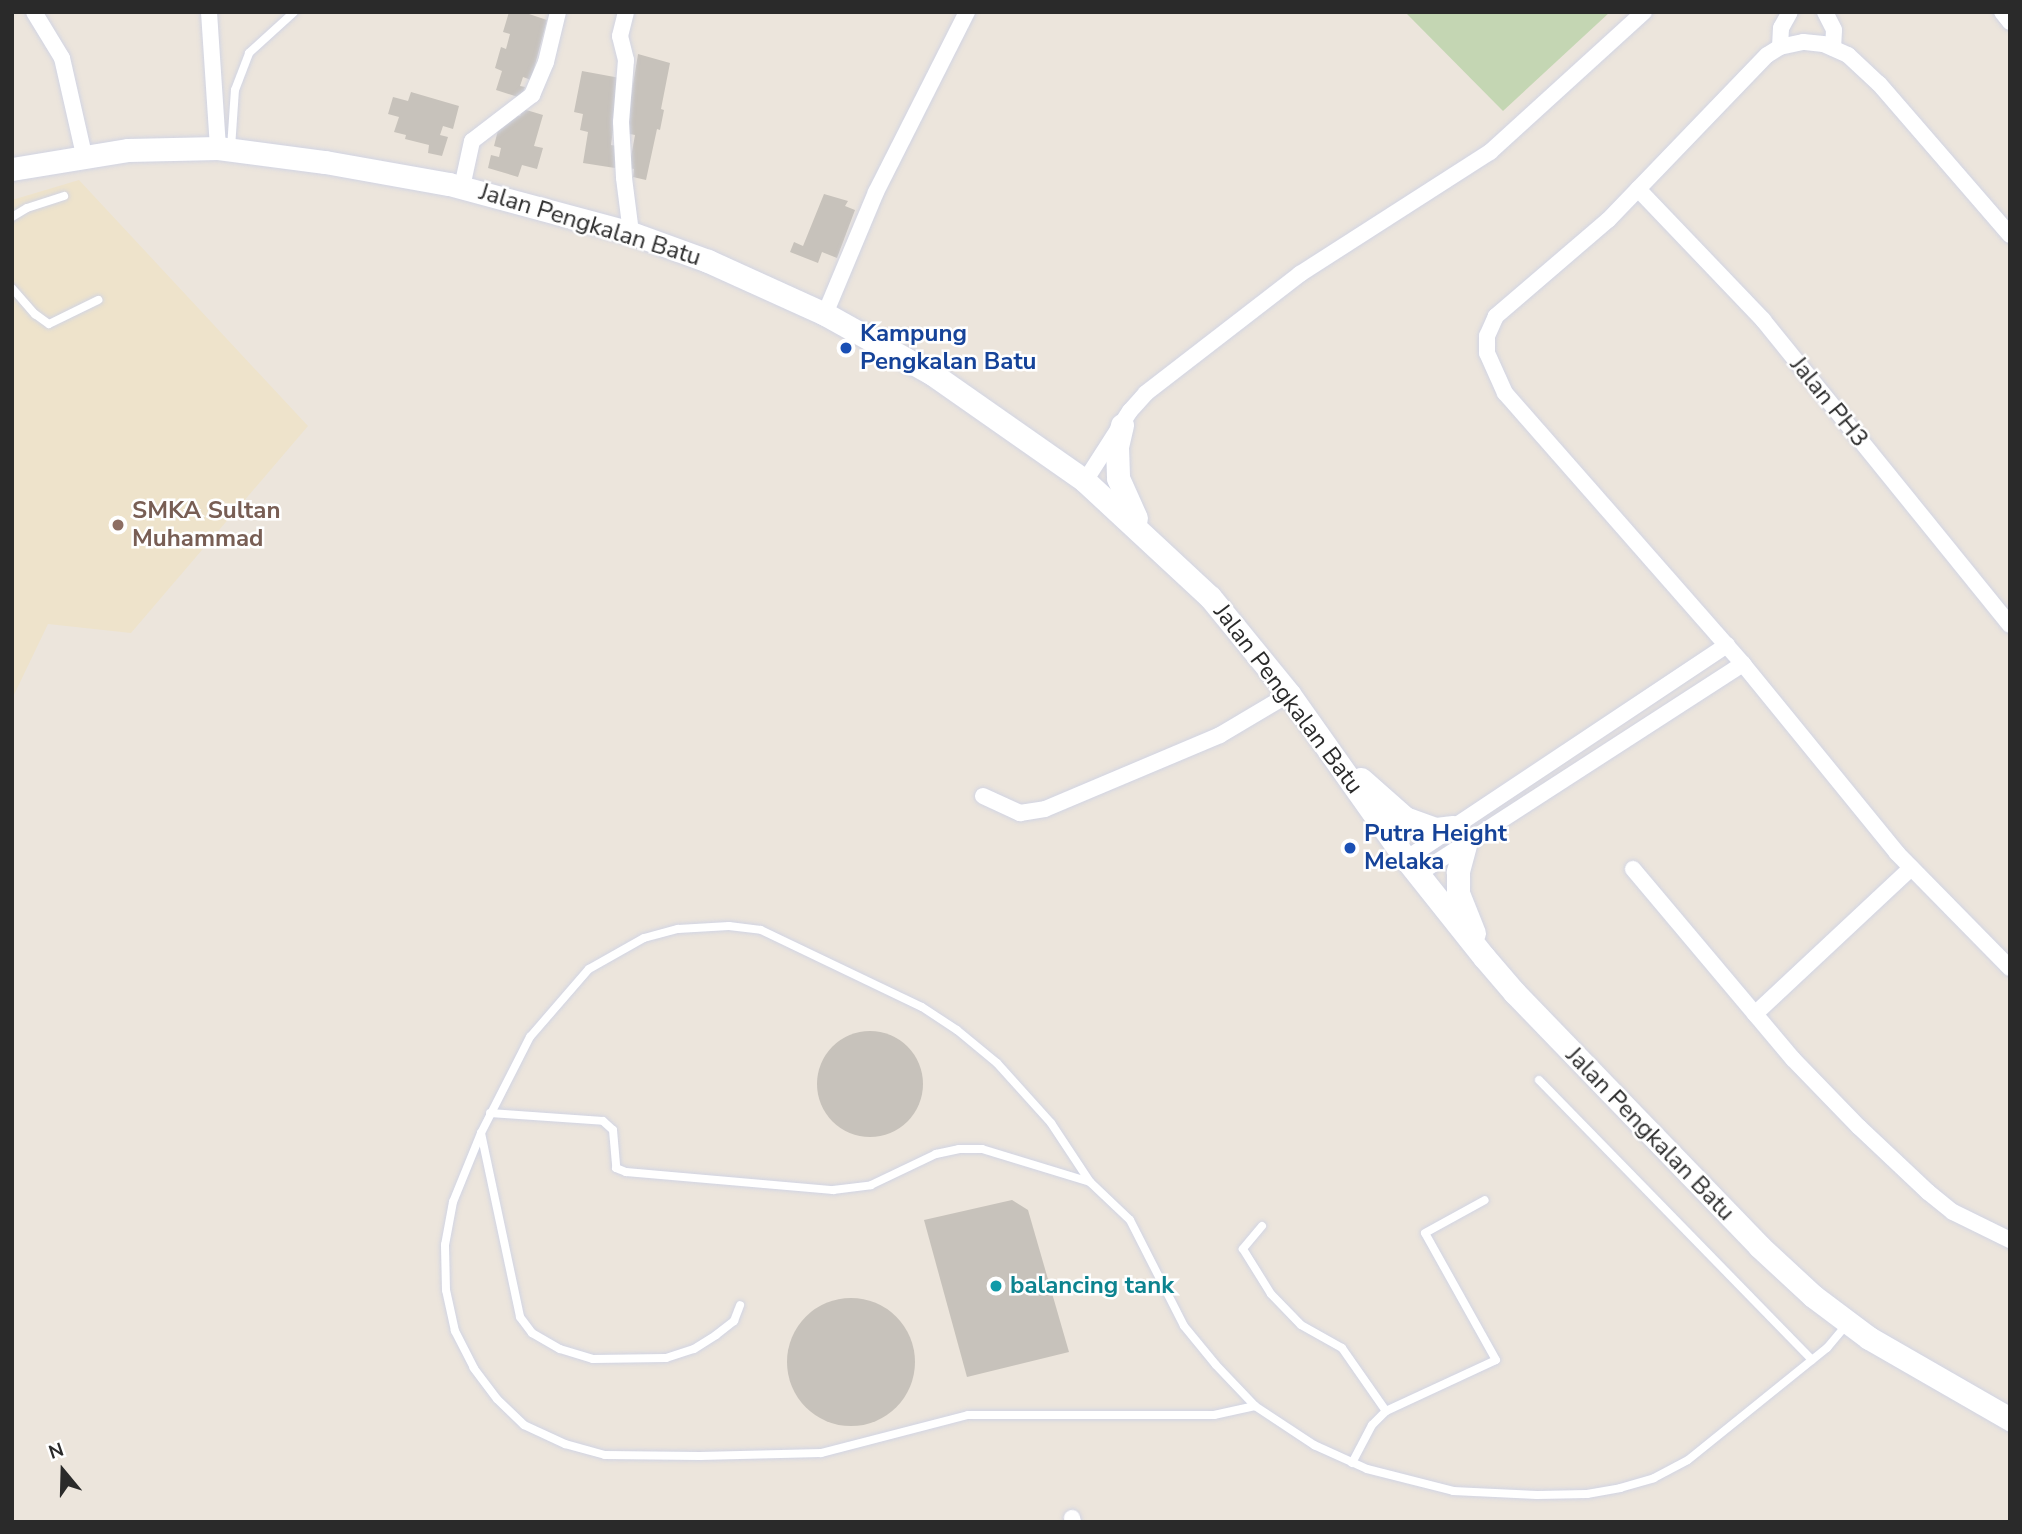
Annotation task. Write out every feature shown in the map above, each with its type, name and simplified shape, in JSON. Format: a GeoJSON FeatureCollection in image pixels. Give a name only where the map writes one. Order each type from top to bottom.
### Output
{"type":"FeatureCollection","features":[{"type":"Feature","properties":{"kind":"main road","name":"Jalan Pengkalan Batu"},"geometry":{"type":"LineString","coordinates":[[12,169],[84,155],[128,150],[224,149],[380,170],[462,187],[631,233],[708,261],[825,314],[931,373],[1085,481],[1151,539],[1218,606],[1289,694],[1412,867],[1484,957],[1515,993],[1759,1246],[1813,1296],[1869,1338],[2010,1419]]}},
{"type":"Feature","properties":{"kind":"main road"},"geometry":{"type":"LineString","coordinates":[[1122,425],[1116,447],[1118,478],[1128,504],[1151,539]]}},
{"type":"Feature","properties":{"kind":"main road"},"geometry":{"type":"LineString","coordinates":[[1330,751],[1405,818],[1459,836],[1458,893],[1484,957]]}},
{"type":"Feature","properties":{"kind":"street"},"geometry":{"type":"LineString","coordinates":[[33,12],[62,58],[84,155]]}},
{"type":"Feature","properties":{"kind":"street"},"geometry":{"type":"LineString","coordinates":[[209,12],[224,149]]}},
{"type":"Feature","properties":{"kind":"street"},"geometry":{"type":"LineString","coordinates":[[462,187],[472,141],[532,95],[546,62],[558,12]]}},
{"type":"Feature","properties":{"kind":"street"},"geometry":{"type":"LineString","coordinates":[[626,12],[620,36],[626,60],[621,122],[631,233]]}},
{"type":"Feature","properties":{"kind":"street"},"geometry":{"type":"LineString","coordinates":[[825,314],[876,192],[967,12]]}},
{"type":"Feature","properties":{"kind":"street"},"geometry":{"type":"LineString","coordinates":[[1085,481],[1146,393],[1300,274],[1490,152],[1644,12]]}},
{"type":"Feature","properties":{"kind":"street"},"geometry":{"type":"LineString","coordinates":[[1780,47],[1781,28],[1790,12]]}},
{"type":"Feature","properties":{"kind":"street"},"geometry":{"type":"LineString","coordinates":[[1825,12],[1833,30],[1833,48]]}},
{"type":"Feature","properties":{"kind":"street"},"geometry":{"type":"LineString","coordinates":[[2002,12],[2010,22]]}},
{"type":"Feature","properties":{"kind":"street"},"geometry":{"type":"LineString","coordinates":[[2010,235],[1879,85],[1848,55],[1833,48],[1803,42],[1780,47],[1767,55],[1608,220],[1496,316],[1487,336],[1487,353],[1505,393],[1727,645],[1911,868],[2010,968]]}},
{"type":"Feature","properties":{"kind":"street","name":"Jalan PH3"},"geometry":{"type":"LineString","coordinates":[[1637,189],[1763,320],[2010,625]]}},
{"type":"Feature","properties":{"kind":"street"},"geometry":{"type":"LineString","coordinates":[[1459,836],[1492,801],[1727,645]]}},
{"type":"Feature","properties":{"kind":"street"},"geometry":{"type":"LineString","coordinates":[[1412,867],[1459,836],[1504,819],[1743,664]]}},
{"type":"Feature","properties":{"kind":"street"},"geometry":{"type":"LineString","coordinates":[[983,796],[1020,813],[1045,809],[1212,739],[1289,694]]}},
{"type":"Feature","properties":{"kind":"street"},"geometry":{"type":"LineString","coordinates":[[1540,770],[1552,788]]}},
{"type":"Feature","properties":{"kind":"street"},"geometry":{"type":"LineString","coordinates":[[1492,801],[1504,819]]}},
{"type":"Feature","properties":{"kind":"street"},"geometry":{"type":"LineString","coordinates":[[1755,1014],[1911,868]]}},
{"type":"Feature","properties":{"kind":"street"},"geometry":{"type":"LineString","coordinates":[[1633,869],[1755,1014],[1859,1127],[1953,1212],[2010,1240]]}},
{"type":"Feature","properties":{"kind":"lane"},"geometry":{"type":"LineString","coordinates":[[224,149],[235,90],[248,53],[294,12]]}},
{"type":"Feature","properties":{"kind":"lane"},"geometry":{"type":"LineString","coordinates":[[12,217],[27,208],[64,196]]}},
{"type":"Feature","properties":{"kind":"lane"},"geometry":{"type":"LineString","coordinates":[[12,288],[35,314],[49,324],[98,300]]}},
{"type":"Feature","properties":{"kind":"lane"},"geometry":{"type":"LineString","coordinates":[[1255,1406],[1214,1415],[968,1416],[821,1453],[605,1455],[565,1444],[524,1425],[497,1399],[474,1368],[455,1331],[446,1290],[446,1245],[453,1202],[490,1113],[530,1037],[589,969],[644,938],[678,929],[729,926],[761,930],[922,1007],[957,1030],[1028,1095],[1090,1182],[1130,1220],[1184,1326],[1255,1406],[1314,1445],[1352,1463],[1403,1481],[1452,1491],[1549,1495],[1587,1494],[1620,1488],[1654,1478],[1688,1461],[1812,1360],[1848,1322]]}},
{"type":"Feature","properties":{"kind":"lane"},"geometry":{"type":"LineString","coordinates":[[1539,1080],[1812,1360]]}},
{"type":"Feature","properties":{"kind":"lane"},"geometry":{"type":"LineString","coordinates":[[490,1113],[603,1121],[614,1130],[616,1168],[626,1172],[833,1190],[871,1185],[936,1154],[959,1149],[982,1149],[1090,1182]]}},
{"type":"Feature","properties":{"kind":"lane"},"geometry":{"type":"LineString","coordinates":[[481,1133],[520,1317],[532,1333],[559,1349],[593,1359],[666,1358],[694,1349],[716,1335],[734,1321],[740,1305]]}},
{"type":"Feature","properties":{"kind":"lane"},"geometry":{"type":"LineString","coordinates":[[1352,1463],[1371,1425],[1386,1410],[1496,1360],[1424,1233],[1485,1200]]}},
{"type":"Feature","properties":{"kind":"lane"},"geometry":{"type":"LineString","coordinates":[[1262,1226],[1243,1249],[1271,1294],[1301,1325],[1342,1348],[1386,1410]]}},
{"type":"Feature","properties":{"kind":"shaded area","name":"SMKA Sultan Muhammad"},"geometry":{"type":"Polygon","coordinates":[[[79,180],[308,426],[131,633],[48,624],[12,699],[12,200],[79,180]]]}},
{"type":"Feature","properties":{"kind":"green space"},"geometry":{"type":"Polygon","coordinates":[[[1405,12],[1610,12],[1503,111],[1405,12]]]}},
{"type":"Feature","properties":{"kind":"building"},"geometry":{"type":"Polygon","coordinates":[[[509,12],[523,12],[547,20],[531,80],[523,77],[520,86],[525,87],[521,98],[496,90],[502,71],[495,68],[501,47],[506,49],[510,34],[503,32],[509,12]]]}},
{"type":"Feature","properties":{"kind":"building"},"geometry":{"type":"Polygon","coordinates":[[[638,54],[670,63],[661,109],[664,110],[660,130],[657,129],[646,180],[633,177],[634,169],[629,168],[635,135],[625,133],[638,54]]]}},
{"type":"Feature","properties":{"kind":"building"},"geometry":{"type":"Polygon","coordinates":[[[582,71],[620,78],[611,145],[618,146],[615,168],[583,163],[588,132],[580,130],[583,114],[574,112],[582,71]]]}},
{"type":"Feature","properties":{"kind":"building"},"geometry":{"type":"Polygon","coordinates":[[[411,92],[459,106],[453,129],[443,126],[440,135],[448,137],[442,156],[428,153],[429,145],[405,139],[406,135],[394,132],[399,117],[388,114],[393,97],[408,101],[411,92]]]}},
{"type":"Feature","properties":{"kind":"building"},"geometry":{"type":"Polygon","coordinates":[[[523,109],[543,115],[534,146],[543,148],[537,169],[522,165],[518,177],[488,168],[491,155],[499,157],[501,148],[494,146],[500,122],[515,115],[520,116],[523,109]]]}},
{"type":"Feature","properties":{"kind":"building"},"geometry":{"type":"Polygon","coordinates":[[[824,194],[848,201],[845,206],[855,210],[837,258],[822,252],[818,263],[790,252],[794,242],[803,246],[824,194]]]}},
{"type":"Feature","properties":{"kind":"building"},"geometry":{"type":"Polygon","coordinates":[[[870,1031],[890,1035],[908,1046],[919,1064],[923,1084],[919,1104],[908,1122],[890,1133],[870,1137],[850,1133],[832,1122],[821,1104],[817,1084],[821,1064],[832,1046],[850,1035],[870,1031]]]}},
{"type":"Feature","properties":{"kind":"building","name":"balancing tank"},"geometry":{"type":"Polygon","coordinates":[[[1012,1200],[1028,1210],[1069,1352],[967,1377],[924,1220],[1012,1200]]]}},
{"type":"Feature","properties":{"kind":"building"},"geometry":{"type":"Polygon","coordinates":[[[851,1298],[875,1303],[896,1317],[910,1338],[915,1362],[910,1386],[896,1407],[875,1421],[851,1426],[827,1421],[806,1407],[792,1386],[787,1362],[792,1338],[806,1317],[827,1303],[851,1298]]]}},
{"type":"Feature","properties":{"kind":"place","name":"Kampung Pengkalan Batu"},"geometry":{"type":"Point","coordinates":[846,348]}},
{"type":"Feature","properties":{"kind":"place","name":"SMKA Sultan Muhammad"},"geometry":{"type":"Point","coordinates":[118,525]}},
{"type":"Feature","properties":{"kind":"place","name":"Putra Height Melaka"},"geometry":{"type":"Point","coordinates":[1350,848]}},
{"type":"Feature","properties":{"kind":"place","name":"balancing tank"},"geometry":{"type":"Point","coordinates":[996,1286]}}]}
